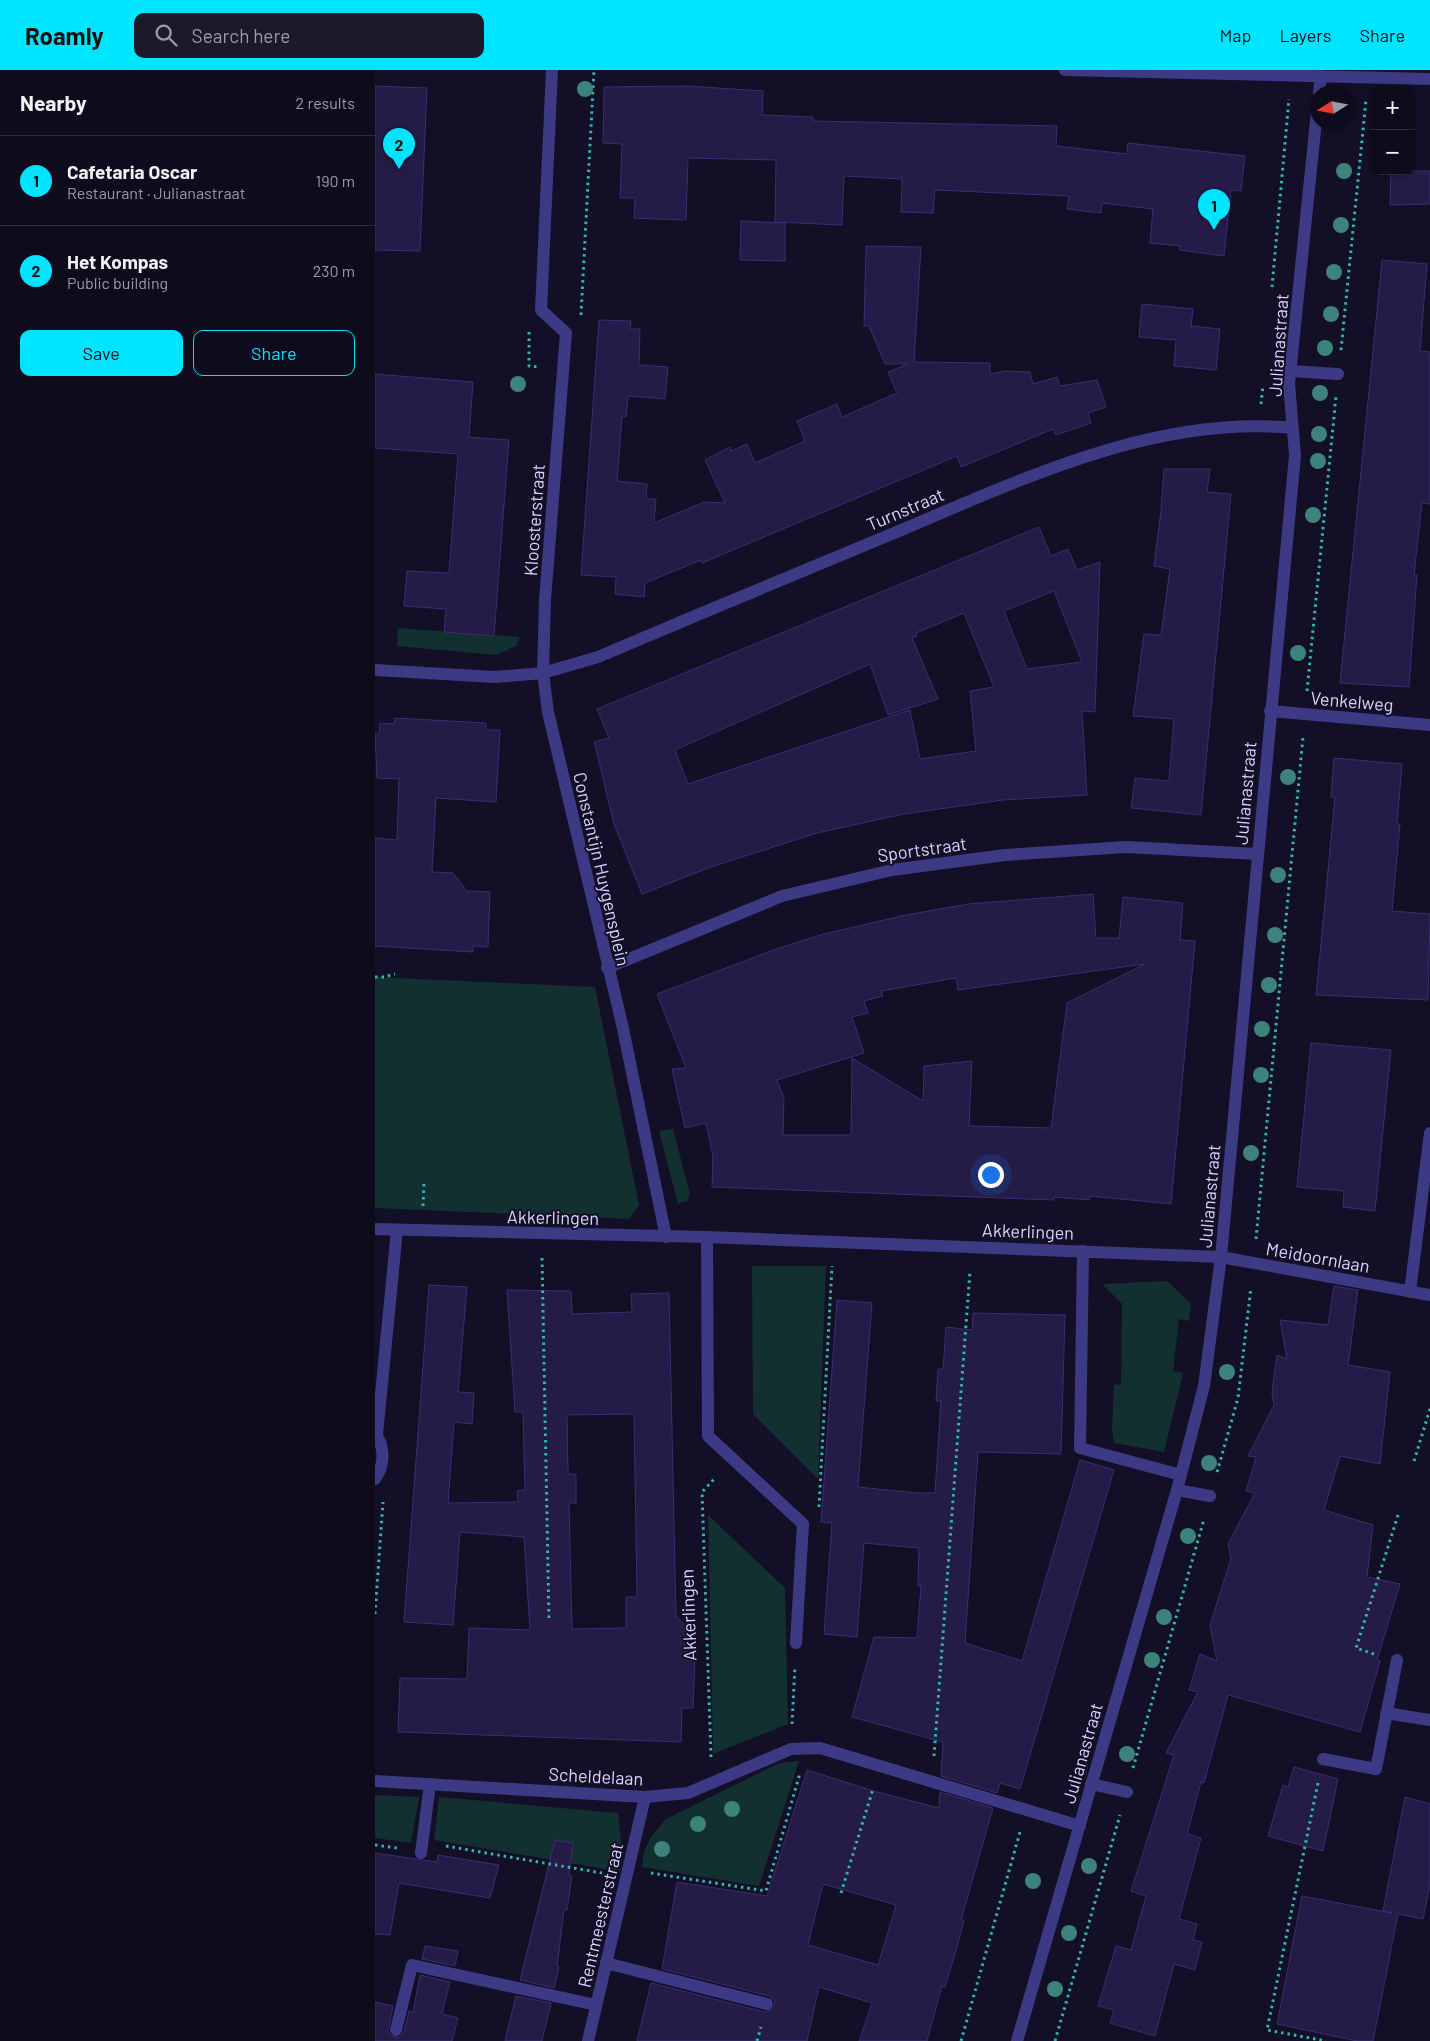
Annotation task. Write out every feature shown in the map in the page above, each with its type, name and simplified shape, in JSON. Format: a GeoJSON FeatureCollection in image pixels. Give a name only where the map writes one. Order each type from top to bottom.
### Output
{"type":"FeatureCollection","features":[{"type":"Feature","properties":{"kind":"street"},"geometry":{"type":"LineString","coordinates":[[552,70],[541,310],[566,333]]}},
{"type":"Feature","properties":{"kind":"street"},"geometry":{"type":"LineString","coordinates":[[1065,70],[1430,79]]}},
{"type":"Feature","properties":{"kind":"street"},"geometry":{"type":"LineString","coordinates":[[1320,85],[1321,76]]}},
{"type":"Feature","properties":{"kind":"street","name":"Julianastraat"},"geometry":{"type":"LineString","coordinates":[[1017,2041],[1177,1490],[1204,1386],[1221,1257],[1295,455],[1290,371],[1315,130]]}},
{"type":"Feature","properties":{"kind":"street","name":"Kloosterstraat"},"geometry":{"type":"LineString","coordinates":[[543,673],[545,600],[566,333]]}},
{"type":"Feature","properties":{"kind":"street"},"geometry":{"type":"LineString","coordinates":[[1290,371],[1338,374]]}},
{"type":"Feature","properties":{"kind":"street","name":"Turnstraat"},"geometry":{"type":"LineString","coordinates":[[543,673],[598,656],[1001,488],[1082,458],[1165,435],[1259,425],[1293,428]]}},
{"type":"Feature","properties":{"kind":"street"},"geometry":{"type":"LineString","coordinates":[[375,670],[495,678],[543,673]]}},
{"type":"Feature","properties":{"kind":"street","name":"Constantijn Huygensplein"},"geometry":{"type":"LineString","coordinates":[[543,673],[548,712],[607,968],[622,1024],[666,1237]]}},
{"type":"Feature","properties":{"kind":"street","name":"Venkelweg"},"geometry":{"type":"LineString","coordinates":[[1271,711],[1430,725]]}},
{"type":"Feature","properties":{"kind":"street","name":"Sportstraat"},"geometry":{"type":"LineString","coordinates":[[607,968],[783,896],[892,870],[1005,855],[1126,847],[1257,854]]}},
{"type":"Feature","properties":{"kind":"street"},"geometry":{"type":"LineString","coordinates":[[1410,1292],[1430,1133]]}},
{"type":"Feature","properties":{"kind":"street","name":"Akkerlingen"},"geometry":{"type":"LineString","coordinates":[[375,1229],[541,1235],[833,1241],[1221,1257]]}},
{"type":"Feature","properties":{"kind":"street"},"geometry":{"type":"LineString","coordinates":[[376,1477],[383,1455],[376,1434],[397,1230]]}},
{"type":"Feature","properties":{"kind":"street"},"geometry":{"type":"LineString","coordinates":[[707,1237],[708,1436],[803,1524],[796,1643]]}},
{"type":"Feature","properties":{"kind":"street"},"geometry":{"type":"LineString","coordinates":[[1083,1251],[1080,1448],[1181,1475]]}},
{"type":"Feature","properties":{"kind":"street","name":"Meidoornlaan"},"geometry":{"type":"LineString","coordinates":[[1221,1257],[1430,1296]]}},
{"type":"Feature","properties":{"kind":"street"},"geometry":{"type":"LineString","coordinates":[[1177,1490],[1210,1496]]}},
{"type":"Feature","properties":{"kind":"street"},"geometry":{"type":"LineString","coordinates":[[1323,1759],[1376,1769],[1397,1660]]}},
{"type":"Feature","properties":{"kind":"street"},"geometry":{"type":"LineString","coordinates":[[1386,1713],[1430,1720]]}},
{"type":"Feature","properties":{"kind":"street","name":"Scheldelaan"},"geometry":{"type":"LineString","coordinates":[[375,1781],[645,1798],[688,1793],[791,1750],[820,1748],[1079,1826]]}},
{"type":"Feature","properties":{"kind":"street"},"geometry":{"type":"LineString","coordinates":[[422,1848],[430,1784]]}},
{"type":"Feature","properties":{"kind":"street"},"geometry":{"type":"LineString","coordinates":[[1091,1784],[1127,1792]]}},
{"type":"Feature","properties":{"kind":"street","name":"Rentmeesterstraat"},"geometry":{"type":"LineString","coordinates":[[588,2041],[645,1798]]}},
{"type":"Feature","properties":{"kind":"street"},"geometry":{"type":"LineString","coordinates":[[606,1963],[767,2004]]}},
{"type":"Feature","properties":{"kind":"street"},"geometry":{"type":"LineString","coordinates":[[396,2030],[412,1965],[596,2005]]}},
{"type":"Feature","properties":{"kind":"path"},"geometry":{"type":"LineString","coordinates":[[566,333],[580,321],[595,70]]}},
{"type":"Feature","properties":{"kind":"path","name":"Julianastraat"},"geometry":{"type":"LineString","coordinates":[[1272,289],[1292,75]]}},
{"type":"Feature","properties":{"kind":"path"},"geometry":{"type":"LineString","coordinates":[[541,310],[529,328],[529,366],[563,370]]}},
{"type":"Feature","properties":{"kind":"path","name":"Julianastraat"},"geometry":{"type":"LineString","coordinates":[[1259,425],[1264,376]]}},
{"type":"Feature","properties":{"kind":"path"},"geometry":{"type":"LineString","coordinates":[[375,977],[384,978],[395,974]]}},
{"type":"Feature","properties":{"kind":"path"},"geometry":{"type":"LineString","coordinates":[[541,1235],[549,1622]]}},
{"type":"Feature","properties":{"kind":"path"},"geometry":{"type":"LineString","coordinates":[[803,1524],[819,1518],[833,1241]]}},
{"type":"Feature","properties":{"kind":"path"},"geometry":{"type":"LineString","coordinates":[[932,1782],[972,1247]]}},
{"type":"Feature","properties":{"kind":"path"},"geometry":{"type":"LineString","coordinates":[[1414,1461],[1430,1410]]}},
{"type":"Feature","properties":{"kind":"path","name":"Akkerlingen"},"geometry":{"type":"LineString","coordinates":[[712,1783],[702,1492],[733,1458]]}},
{"type":"Feature","properties":{"kind":"path"},"geometry":{"type":"LineString","coordinates":[[375,1614],[384,1490],[376,1477]]}},
{"type":"Feature","properties":{"kind":"path"},"geometry":{"type":"LineString","coordinates":[[1397,1660],[1356,1648],[1399,1512]]}},
{"type":"Feature","properties":{"kind":"path"},"geometry":{"type":"LineString","coordinates":[[791,1750],[796,1643]]}},
{"type":"Feature","properties":{"kind":"path"},"geometry":{"type":"LineString","coordinates":[[422,1848],[766,1891],[807,1749]]}},
{"type":"Feature","properties":{"kind":"path"},"geometry":{"type":"LineString","coordinates":[[1323,1759],[1267,2030],[1326,2041]]}},
{"type":"Feature","properties":{"kind":"path"},"geometry":{"type":"LineString","coordinates":[[841,1893],[880,1766]]}},
{"type":"Feature","properties":{"kind":"path"},"geometry":{"type":"LineString","coordinates":[[961,2041],[1026,1810]]}},
{"type":"Feature","properties":{"kind":"green space"},"geometry":{"type":"Polygon","coordinates":[[[398,628],[520,637],[516,646],[496,655],[397,646],[398,628]]]}},
{"type":"Feature","properties":{"kind":"green space"},"geometry":{"type":"Polygon","coordinates":[[[375,977],[595,987],[639,1205],[629,1219],[375,1208],[375,977]]]}},
{"type":"Feature","properties":{"kind":"green space"},"geometry":{"type":"Polygon","coordinates":[[[673,1129],[690,1194],[687,1201],[678,1204],[659,1131],[673,1129]]]}},
{"type":"Feature","properties":{"kind":"green space"},"geometry":{"type":"Polygon","coordinates":[[[752,1266],[826,1266],[818,1479],[753,1414],[752,1266]]]}},
{"type":"Feature","properties":{"kind":"green space"},"geometry":{"type":"Polygon","coordinates":[[[1167,1281],[1191,1304],[1189,1321],[1179,1319],[1173,1371],[1183,1373],[1164,1452],[1114,1443],[1112,1428],[1114,1384],[1121,1385],[1122,1304],[1102,1284],[1167,1281]]]}},
{"type":"Feature","properties":{"kind":"green space"},"geometry":{"type":"Polygon","coordinates":[[[708,1515],[785,1588],[788,1724],[713,1754],[708,1515]]]}},
{"type":"Feature","properties":{"kind":"green space"},"geometry":{"type":"Polygon","coordinates":[[[799,1761],[759,1886],[642,1867],[644,1852],[651,1837],[666,1819],[779,1763],[799,1761]]]}},
{"type":"Feature","properties":{"kind":"green space"},"geometry":{"type":"Polygon","coordinates":[[[375,1795],[419,1797],[411,1843],[375,1838],[375,1795]]]}},
{"type":"Feature","properties":{"kind":"green space"},"geometry":{"type":"Polygon","coordinates":[[[439,1797],[618,1813],[622,1851],[617,1871],[434,1840],[439,1797]]]}},
{"type":"Feature","properties":{"kind":"building"},"geometry":{"type":"Polygon","coordinates":[[[375,86],[427,88],[420,251],[375,250],[375,86]]]}},
{"type":"Feature","properties":{"kind":"building"},"geometry":{"type":"Polygon","coordinates":[[[687,86],[763,91],[762,115],[813,117],[813,121],[1057,126],[1056,146],[1127,154],[1128,143],[1245,156],[1241,191],[1231,190],[1224,256],[1180,250],[1180,246],[1150,243],[1153,209],[1102,203],[1101,213],[1067,209],[1069,196],[935,190],[933,213],[901,212],[902,179],[844,176],[842,225],[775,222],[776,160],[688,158],[686,220],[634,218],[635,198],[620,198],[622,144],[603,143],[604,87],[687,86]]]}},
{"type":"Feature","properties":{"kind":"building"},"geometry":{"type":"Polygon","coordinates":[[[1415,171],[1430,171],[1430,204],[1390,205],[1391,175],[1415,175],[1415,171]]]}},
{"type":"Feature","properties":{"kind":"building"},"geometry":{"type":"Polygon","coordinates":[[[741,221],[785,223],[785,261],[740,260],[741,221]]]}},
{"type":"Feature","properties":{"kind":"building"},"geometry":{"type":"Polygon","coordinates":[[[866,246],[921,247],[914,362],[990,363],[990,374],[1006,371],[1030,372],[1033,384],[1057,377],[1060,386],[1097,380],[1106,407],[1088,413],[1091,423],[1056,435],[1053,429],[961,467],[957,456],[702,563],[701,560],[645,583],[644,597],[615,594],[616,577],[581,575],[599,320],[631,321],[630,329],[640,329],[639,365],[668,367],[665,399],[628,396],[626,417],[622,416],[617,481],[647,484],[646,499],[656,499],[654,523],[704,502],[725,503],[705,460],[730,447],[731,451],[747,444],[755,463],[805,441],[797,421],[837,404],[842,417],[897,393],[888,372],[908,364],[885,364],[869,326],[864,326],[866,246]]]}},
{"type":"Feature","properties":{"kind":"building"},"geometry":{"type":"Polygon","coordinates":[[[1382,260],[1427,264],[1420,351],[1430,352],[1430,504],[1422,503],[1414,575],[1417,575],[1409,687],[1340,683],[1382,260]]]}},
{"type":"Feature","properties":{"kind":"building"},"geometry":{"type":"Polygon","coordinates":[[[1142,304],[1193,309],[1191,326],[1220,329],[1216,370],[1174,366],[1176,340],[1139,337],[1142,304]]]}},
{"type":"Feature","properties":{"kind":"building"},"geometry":{"type":"Polygon","coordinates":[[[375,374],[473,382],[469,437],[509,440],[494,636],[444,632],[446,609],[404,606],[407,571],[449,573],[458,454],[375,448],[375,374]]]}},
{"type":"Feature","properties":{"kind":"building"},"geometry":{"type":"Polygon","coordinates":[[[1164,469],[1210,469],[1207,492],[1231,494],[1201,815],[1131,808],[1135,778],[1169,781],[1174,719],[1133,716],[1144,634],[1161,635],[1170,569],[1154,566],[1164,469]]]}},
{"type":"Feature","properties":{"kind":"building"},"geometry":{"type":"Polygon","coordinates":[[[1039,527],[1051,556],[1068,549],[1077,570],[1100,562],[1095,712],[1082,711],[1087,795],[1003,800],[904,814],[817,833],[711,867],[642,894],[614,824],[594,742],[609,738],[597,709],[1039,527]],[[1054,591],[1004,611],[1027,669],[1082,662],[1054,591]],[[964,613],[916,633],[917,636],[912,638],[938,699],[888,715],[870,664],[675,750],[688,784],[910,710],[920,759],[976,751],[970,691],[994,687],[964,613]]]}},
{"type":"Feature","properties":{"kind":"building"},"geometry":{"type":"Polygon","coordinates":[[[395,718],[486,723],[486,730],[500,730],[496,802],[436,798],[432,872],[453,873],[467,891],[490,892],[488,947],[473,946],[473,952],[375,946],[375,838],[397,840],[399,779],[377,778],[375,734],[379,734],[380,723],[394,724],[395,718]]]}},
{"type":"Feature","properties":{"kind":"building"},"geometry":{"type":"Polygon","coordinates":[[[1334,758],[1402,764],[1397,824],[1400,824],[1392,911],[1430,914],[1428,1000],[1316,995],[1335,798],[1331,797],[1334,758]]]}},
{"type":"Feature","properties":{"kind":"building"},"geometry":{"type":"Polygon","coordinates":[[[1093,894],[1096,938],[1119,938],[1123,897],[1183,903],[1180,940],[1195,941],[1171,1204],[1090,1196],[1090,1200],[1054,1197],[1054,1200],[712,1187],[713,1156],[706,1123],[685,1128],[672,1069],[686,1068],[657,994],[779,948],[824,934],[906,915],[968,904],[1093,894]],[[1145,964],[958,990],[956,978],[881,991],[883,996],[864,1001],[868,1013],[852,1017],[864,1053],[777,1080],[784,1098],[783,1135],[851,1135],[852,1058],[923,1101],[924,1066],[972,1061],[969,1126],[1051,1128],[1067,1003],[1145,964]]]}},
{"type":"Feature","properties":{"kind":"building"},"geometry":{"type":"Polygon","coordinates":[[[1311,1043],[1391,1050],[1375,1211],[1343,1207],[1344,1191],[1297,1187],[1311,1043]]]}},
{"type":"Feature","properties":{"kind":"building"},"geometry":{"type":"Polygon","coordinates":[[[429,1285],[467,1287],[458,1392],[474,1393],[472,1424],[454,1422],[448,1503],[518,1502],[517,1491],[525,1490],[523,1412],[515,1412],[507,1290],[571,1291],[572,1314],[632,1312],[631,1294],[669,1293],[676,1616],[696,1635],[693,1708],[682,1708],[681,1742],[398,1732],[400,1678],[467,1679],[469,1628],[530,1630],[524,1537],[460,1532],[453,1625],[404,1622],[429,1285]],[[634,1414],[567,1415],[568,1474],[576,1474],[576,1503],[569,1503],[572,1629],[626,1628],[626,1597],[637,1597],[634,1414]]]}},
{"type":"Feature","properties":{"kind":"building"},"geometry":{"type":"Polygon","coordinates":[[[1334,1286],[1358,1290],[1348,1365],[1390,1372],[1380,1464],[1340,1456],[1324,1510],[1373,1525],[1367,1577],[1400,1584],[1377,1660],[1380,1661],[1360,1732],[1228,1695],[1204,1783],[1201,1782],[1187,1834],[1201,1838],[1179,1919],[1197,1924],[1193,1940],[1202,1942],[1195,1970],[1174,1964],[1155,2036],[1110,2023],[1114,2010],[1098,2006],[1116,1946],[1131,1950],[1146,1896],[1131,1891],[1174,1755],[1166,1753],[1198,1692],[1189,1690],[1200,1654],[1217,1661],[1210,1625],[1231,1559],[1228,1544],[1255,1493],[1246,1491],[1256,1457],[1248,1456],[1274,1405],[1272,1393],[1277,1355],[1287,1359],[1280,1320],[1328,1325],[1334,1286]]]}},
{"type":"Feature","properties":{"kind":"building"},"geometry":{"type":"Polygon","coordinates":[[[837,1300],[872,1303],[858,1487],[917,1493],[935,1493],[941,1401],[936,1401],[938,1369],[943,1369],[946,1327],[972,1330],[973,1313],[1065,1315],[1061,1454],[978,1452],[965,1643],[1022,1661],[1080,1460],[1114,1470],[1020,1789],[1000,1783],[997,1793],[941,1776],[943,1742],[852,1717],[874,1637],[917,1638],[921,1586],[918,1586],[919,1548],[864,1543],[857,1637],[824,1634],[832,1523],[821,1522],[837,1300]]]}},
{"type":"Feature","properties":{"kind":"building"},"geometry":{"type":"Polygon","coordinates":[[[1294,1767],[1338,1779],[1323,1851],[1268,1836],[1283,1785],[1288,1787],[1294,1767]]]}},
{"type":"Feature","properties":{"kind":"building"},"geometry":{"type":"Polygon","coordinates":[[[807,1770],[877,1792],[939,1808],[940,1792],[993,1808],[961,1920],[964,1920],[955,1954],[945,1987],[942,1986],[927,2041],[859,2041],[872,2003],[819,1987],[807,2041],[637,2041],[651,1983],[765,2012],[773,2009],[775,2001],[769,1996],[662,1969],[677,1882],[767,1896],[807,1770]],[[823,1884],[808,1945],[878,1965],[896,1905],[823,1884]]]}},
{"type":"Feature","properties":{"kind":"building"},"geometry":{"type":"Polygon","coordinates":[[[1405,1797],[1430,1804],[1430,1883],[1423,1919],[1398,1914],[1373,2041],[1357,2041],[1277,2024],[1302,1896],[1392,1913],[1383,1911],[1405,1797]]]}},
{"type":"Feature","properties":{"kind":"building"},"geometry":{"type":"Polygon","coordinates":[[[555,1840],[573,1843],[569,1876],[572,1876],[567,1910],[564,1910],[557,1966],[559,1967],[554,1988],[520,1980],[555,1840]]]}},
{"type":"Feature","properties":{"kind":"building"},"geometry":{"type":"Polygon","coordinates":[[[375,1853],[437,1862],[438,1855],[499,1865],[490,1898],[399,1883],[390,1935],[375,1934],[375,1853]]]}},
{"type":"Feature","properties":{"kind":"building"},"geometry":{"type":"Polygon","coordinates":[[[425,1946],[458,1951],[455,1966],[422,1959],[425,1946]]]}},
{"type":"Feature","properties":{"kind":"building"},"geometry":{"type":"Polygon","coordinates":[[[420,1975],[450,1982],[442,2014],[458,2018],[452,2041],[375,2041],[375,2002],[393,2006],[388,2032],[391,2036],[399,2038],[404,2032],[409,2011],[413,2012],[420,1975]]]}},
{"type":"Feature","properties":{"kind":"building"},"geometry":{"type":"Polygon","coordinates":[[[516,1996],[551,2003],[542,2041],[505,2041],[516,1996]]]}},
{"type":"Feature","properties":{"kind":"place","name":"Het Kompas"},"geometry":{"type":"Point","coordinates":[399,169]}},
{"type":"Feature","properties":{"kind":"place","name":"Cafetaria Oscar"},"geometry":{"type":"Point","coordinates":[1214,230]}}]}
